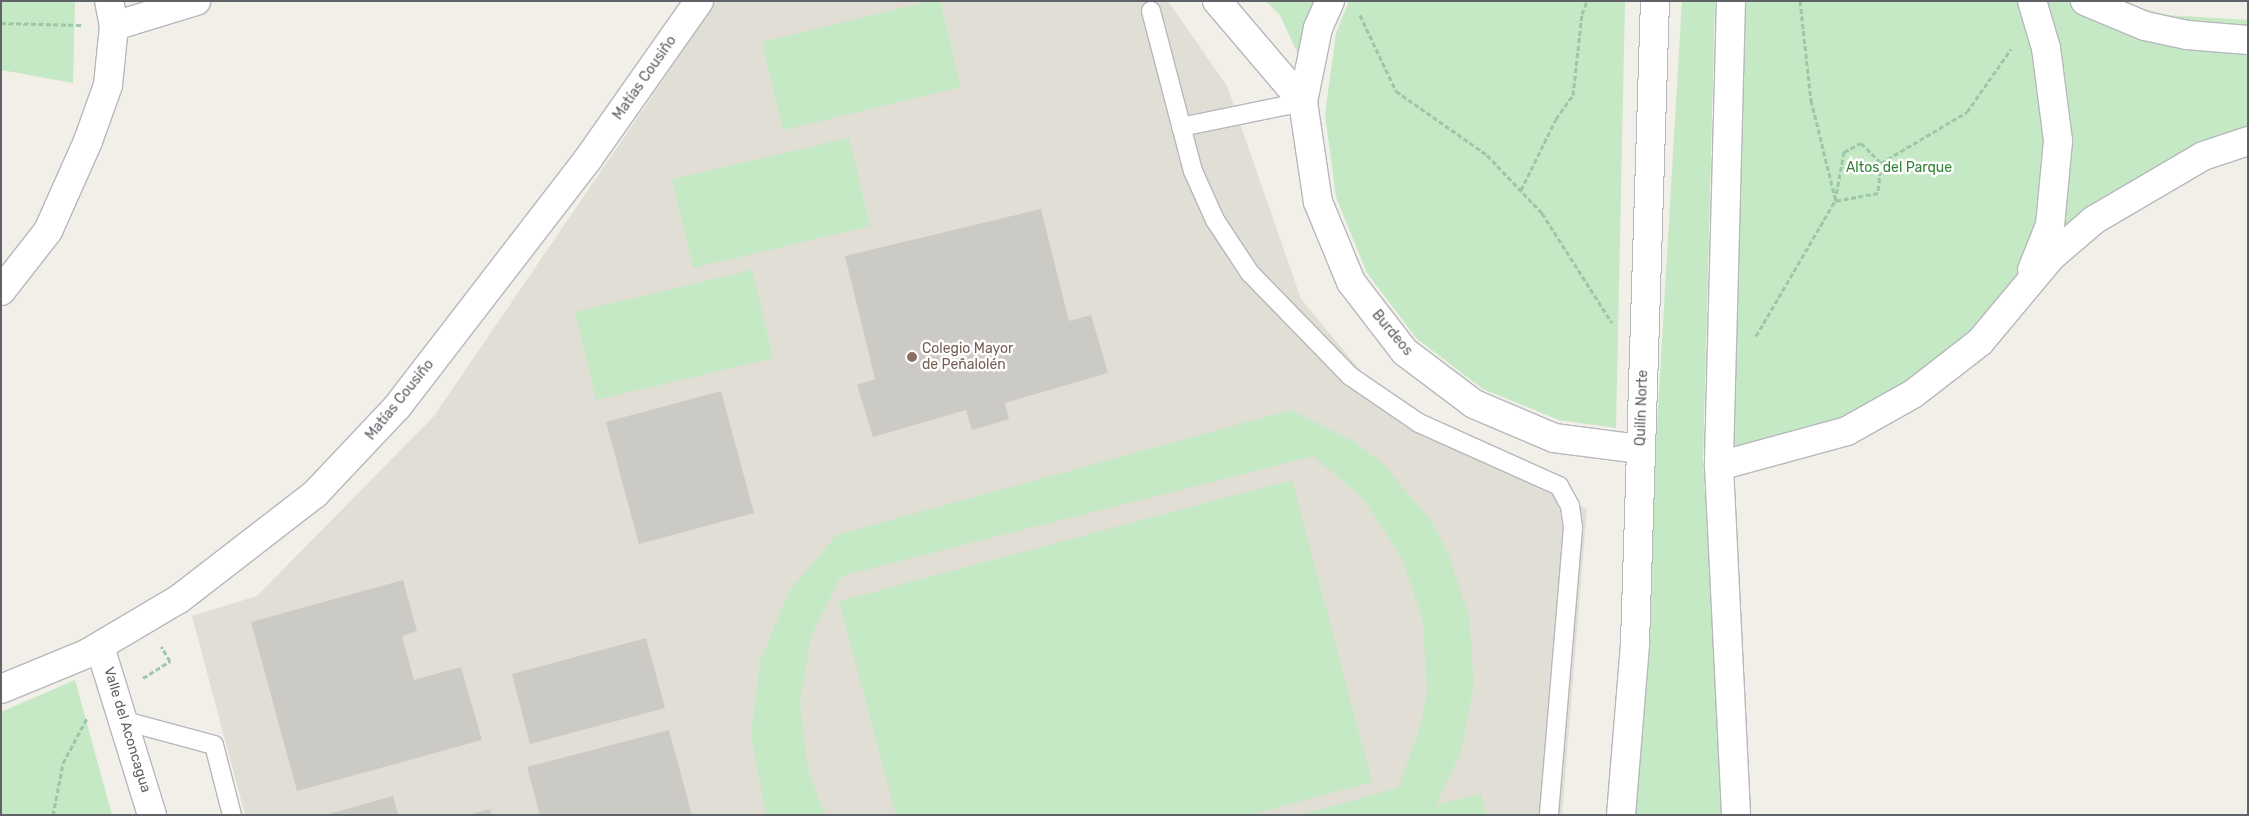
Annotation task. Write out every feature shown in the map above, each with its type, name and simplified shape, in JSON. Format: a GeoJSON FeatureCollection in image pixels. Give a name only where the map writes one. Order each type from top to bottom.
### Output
{"type":"FeatureCollection","features":[{"type":"Feature","properties":{"kind":"street"},"geometry":{"type":"LineString","coordinates":[[1,290],[48,231],[88,141],[108,85],[112,14],[196,1]]}},
{"type":"Feature","properties":{"kind":"street","name":"Matías Cousiño"},"geometry":{"type":"LineString","coordinates":[[1,689],[100,646],[179,599],[272,532],[357,453],[588,159],[698,1]]}},
{"type":"Feature","properties":{"kind":"street"},"geometry":{"type":"LineString","coordinates":[[1217,1],[1304,102]]}},
{"type":"Feature","properties":{"kind":"street","name":"Burdeos"},"geometry":{"type":"LineString","coordinates":[[1330,1],[1318,28],[1304,102],[1322,211],[1351,282],[1405,352],[1474,404],[1554,438],[1640,449]]}},
{"type":"Feature","properties":{"kind":"street","name":"Quilín Norte"},"geometry":{"type":"LineString","coordinates":[[1621,815],[1635,643],[1655,1]]}},
{"type":"Feature","properties":{"kind":"street"},"geometry":{"type":"LineString","coordinates":[[1731,1],[1719,466],[1736,815]]}},
{"type":"Feature","properties":{"kind":"street"},"geometry":{"type":"LineString","coordinates":[[2084,1],[2153,28],[2248,40]]}},
{"type":"Feature","properties":{"kind":"street"},"geometry":{"type":"LineString","coordinates":[[2004,313],[2033,268],[2050,225],[2057,186],[2053,90],[2034,8]]}},
{"type":"Feature","properties":{"kind":"street"},"geometry":{"type":"LineString","coordinates":[[1719,466],[1808,445],[1874,418],[1946,371],[2004,313],[2051,257],[2094,220],[2203,156],[2248,141]]}},
{"type":"Feature","properties":{"kind":"street","name":"Valle del Aconcagua"},"geometry":{"type":"LineString","coordinates":[[100,646],[125,721],[152,815]]}},
{"type":"Feature","properties":{"kind":"lane"},"geometry":{"type":"LineString","coordinates":[[1152,11],[1181,127],[1214,220],[1250,274],[1350,376],[1418,423],[1559,486],[1570,506],[1573,528],[1549,815]]}},
{"type":"Feature","properties":{"kind":"lane"},"geometry":{"type":"LineString","coordinates":[[1181,127],[1304,102]]}},
{"type":"Feature","properties":{"kind":"lane"},"geometry":{"type":"LineString","coordinates":[[125,721],[214,745],[232,815]]}},
{"type":"Feature","properties":{"kind":"path"},"geometry":{"type":"LineString","coordinates":[[1521,190],[1556,119],[1573,95],[1582,14],[1587,1]]}},
{"type":"Feature","properties":{"kind":"path"},"geometry":{"type":"LineString","coordinates":[[1800,1],[1811,100],[1836,201]]}},
{"type":"Feature","properties":{"kind":"path"},"geometry":{"type":"LineString","coordinates":[[1881,164],[1967,112],[2034,8]]}},
{"type":"Feature","properties":{"kind":"path"},"geometry":{"type":"LineString","coordinates":[[1358,10],[1396,91],[1487,156],[1542,212],[1612,324]]}},
{"type":"Feature","properties":{"kind":"path"},"geometry":{"type":"LineString","coordinates":[[1,23],[112,14]]}},
{"type":"Feature","properties":{"kind":"path"},"geometry":{"type":"LineString","coordinates":[[1756,336],[1836,201],[1844,152],[1861,143],[1881,164],[1878,193],[1836,201]]}},
{"type":"Feature","properties":{"kind":"shaded area","name":"Colegio Mayor de Peñalolén"},"geometry":{"type":"Polygon","coordinates":[[[717,1],[1168,1],[1227,86],[1301,299],[1409,429],[1587,509],[1562,815],[245,815],[192,616],[257,596],[434,416],[717,1]]]}},
{"type":"Feature","properties":{"kind":"green space"},"geometry":{"type":"Polygon","coordinates":[[[1,1],[75,1],[73,83],[1,70],[1,1]]]}},
{"type":"Feature","properties":{"kind":"green space"},"geometry":{"type":"Polygon","coordinates":[[[930,1],[940,1],[961,87],[783,130],[762,42],[930,1]]]}},
{"type":"Feature","properties":{"kind":"green space"},"geometry":{"type":"Polygon","coordinates":[[[1266,1],[1324,1],[1301,61],[1280,15],[1266,1]]]}},
{"type":"Feature","properties":{"kind":"green space"},"geometry":{"type":"Polygon","coordinates":[[[1349,1],[1625,1],[1616,428],[1559,420],[1483,389],[1417,339],[1367,273],[1336,197],[1325,115],[1336,33],[1349,1]]]}},
{"type":"Feature","properties":{"kind":"green space"},"geometry":{"type":"Polygon","coordinates":[[[1682,1],[1715,1],[1703,461],[1724,815],[1634,815],[1682,1]]]}},
{"type":"Feature","properties":{"kind":"green space","name":"Altos del Parque"},"geometry":{"type":"Polygon","coordinates":[[[1737,1],[2112,1],[2166,15],[2248,20],[2248,133],[2200,149],[1974,336],[1844,424],[1723,450],[1737,1]]]}},
{"type":"Feature","properties":{"kind":"green space"},"geometry":{"type":"Polygon","coordinates":[[[849,138],[870,226],[693,268],[672,179],[849,138]]]}},
{"type":"Feature","properties":{"kind":"green space"},"geometry":{"type":"Polygon","coordinates":[[[752,270],[773,358],[596,400],[575,312],[752,270]]]}},
{"type":"Feature","properties":{"kind":"green space"},"geometry":{"type":"Polygon","coordinates":[[[1291,410],[1355,442],[1383,464],[1430,519],[1447,550],[1469,616],[1474,684],[1461,751],[1436,805],[1481,794],[1486,815],[1300,815],[1398,788],[1421,725],[1427,691],[1423,622],[1402,558],[1365,501],[1314,456],[841,576],[811,636],[800,703],[808,770],[825,815],[766,815],[751,735],[760,661],[789,592],[836,535],[1291,410]]]}},
{"type":"Feature","properties":{"kind":"green space"},"geometry":{"type":"Polygon","coordinates":[[[1292,480],[1372,782],[1249,815],[896,815],[839,601],[1292,480]]]}},
{"type":"Feature","properties":{"kind":"green space"},"geometry":{"type":"Polygon","coordinates":[[[75,680],[112,815],[1,815],[1,712],[75,680]]]}},
{"type":"Feature","properties":{"kind":"building"},"geometry":{"type":"Polygon","coordinates":[[[1041,209],[1069,321],[1091,315],[1108,373],[1005,403],[1009,419],[972,430],[966,410],[873,437],[857,385],[875,379],[845,256],[1041,209]]]}},
{"type":"Feature","properties":{"kind":"building"},"geometry":{"type":"Polygon","coordinates":[[[721,391],[754,513],[639,544],[606,422],[721,391]]]}},
{"type":"Feature","properties":{"kind":"building"},"geometry":{"type":"Polygon","coordinates":[[[403,580],[417,631],[402,636],[414,680],[461,667],[482,740],[297,791],[251,622],[403,580]]]}},
{"type":"Feature","properties":{"kind":"building"},"geometry":{"type":"Polygon","coordinates":[[[646,638],[665,708],[530,744],[512,674],[646,638]]]}},
{"type":"Feature","properties":{"kind":"building"},"geometry":{"type":"Polygon","coordinates":[[[669,730],[692,815],[540,815],[527,767],[669,730]]]}},
{"type":"Feature","properties":{"kind":"building"},"geometry":{"type":"Polygon","coordinates":[[[393,796],[398,815],[329,814],[393,796]]]}},
{"type":"Feature","properties":{"kind":"building"},"geometry":{"type":"Polygon","coordinates":[[[490,809],[492,815],[472,815],[472,814],[490,809]]]}},
{"type":"Feature","properties":{"kind":"place","name":"Colegio Mayor de Peñalolén"},"geometry":{"type":"Point","coordinates":[912,357]}}]}
